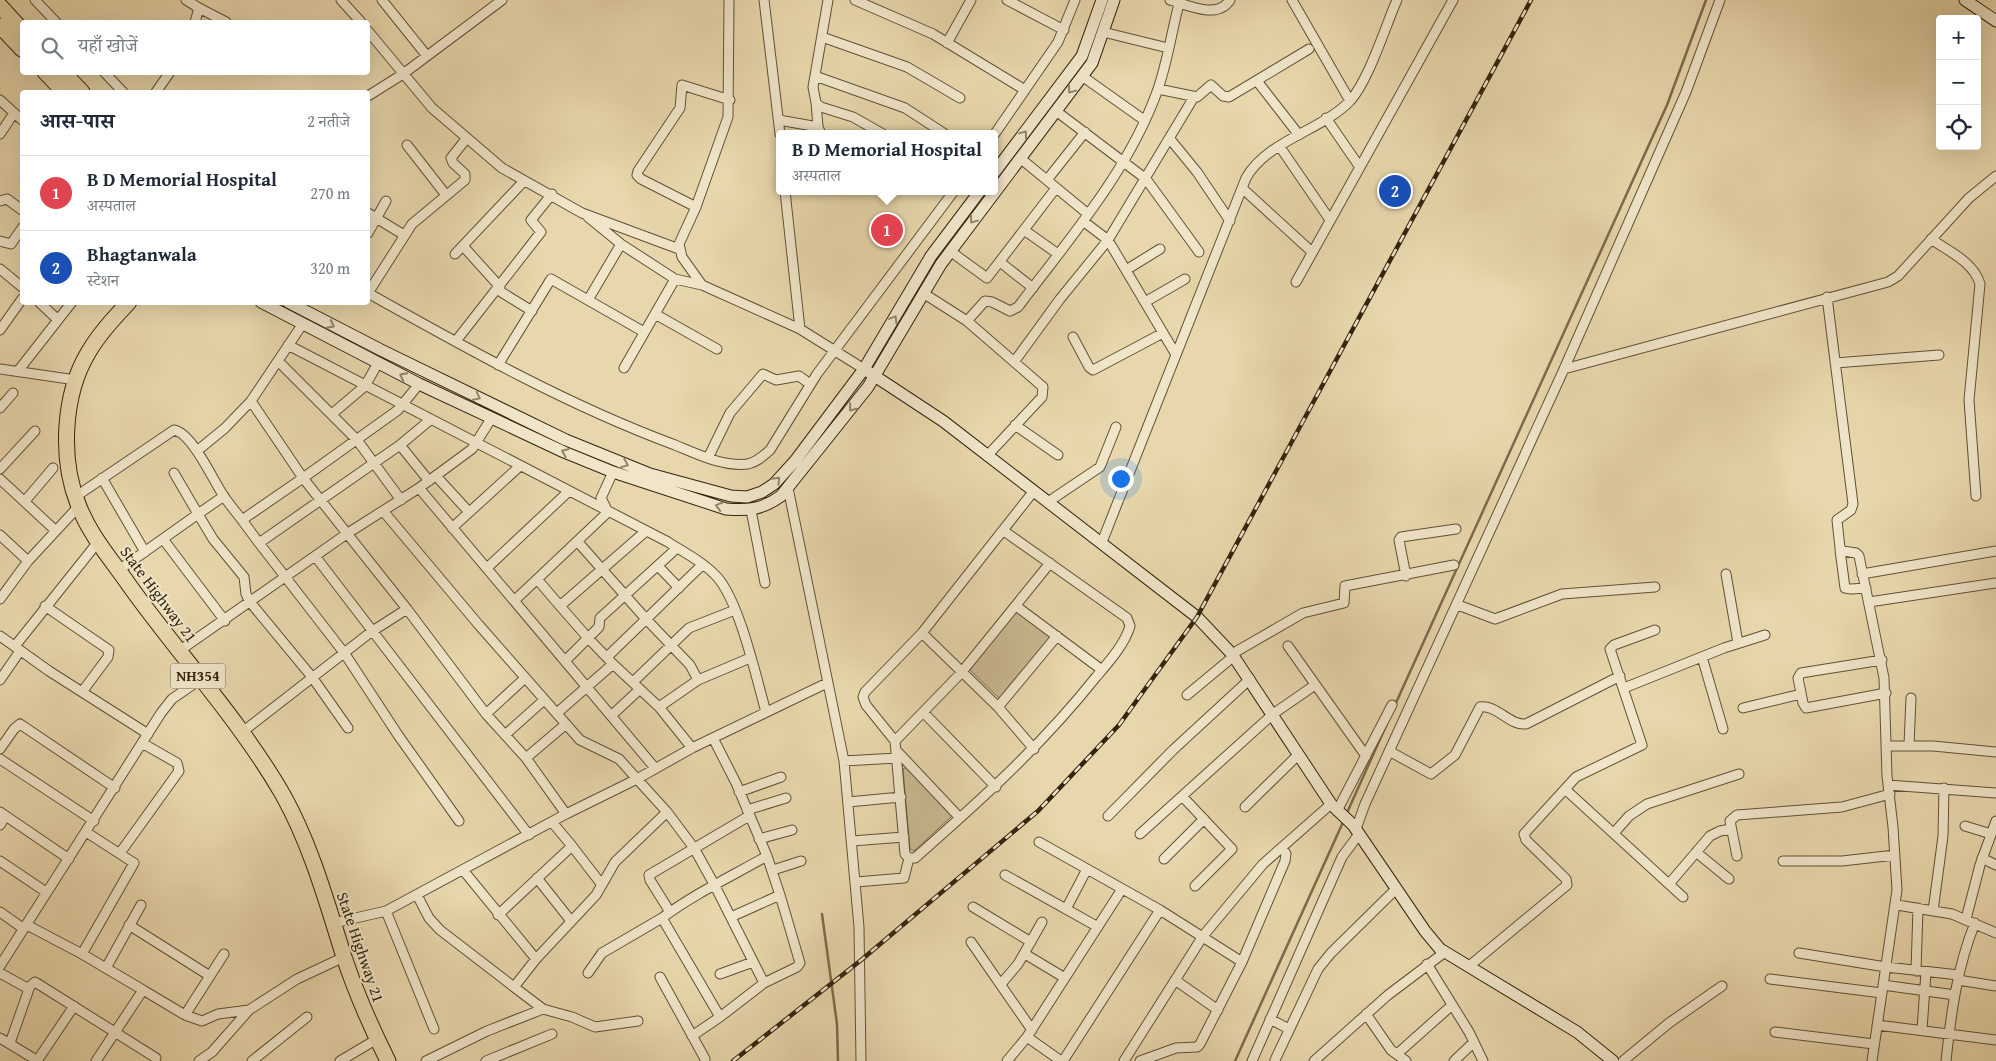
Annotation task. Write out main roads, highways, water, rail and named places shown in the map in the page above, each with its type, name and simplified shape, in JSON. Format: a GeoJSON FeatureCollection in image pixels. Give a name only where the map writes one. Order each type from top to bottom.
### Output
{"type":"FeatureCollection","features":[{"type":"Feature","properties":{"kind":"highway"},"geometry":{"type":"LineString","coordinates":[[0,6],[20,28]]}},
{"type":"Feature","properties":{"kind":"highway"},"geometry":{"type":"LineString","coordinates":[[0,26],[20,47]]}},
{"type":"Feature","properties":{"kind":"highway"},"geometry":{"type":"LineString","coordinates":[[48,75],[62,90]]}},
{"type":"Feature","properties":{"kind":"highway"},"geometry":{"type":"LineString","coordinates":[[66,75],[80,90]]}},
{"type":"Feature","properties":{"kind":"highway","name":"State Highway 21"},"geometry":{"type":"LineString","coordinates":[[126,305],[88,353],[76,380],[70,413],[67,458],[77,502],[98,542],[241,733],[284,798],[301,835],[334,923],[358,996],[388,1061]]}},
{"type":"Feature","properties":{"kind":"main road"},"geometry":{"type":"LineString","coordinates":[[998,167],[1082,56],[1102,0]]}},
{"type":"Feature","properties":{"kind":"main road"},"geometry":{"type":"LineString","coordinates":[[998,188],[1092,63],[1114,0]]}},
{"type":"Feature","properties":{"kind":"main road"},"geometry":{"type":"LineString","coordinates":[[1965,0],[1996,20]]}},
{"type":"Feature","properties":{"kind":"main road"},"geometry":{"type":"LineString","coordinates":[[294,305],[390,355],[566,440],[650,474],[731,496],[747,497],[762,492],[774,484],[795,461],[864,370],[931,256],[977,195]]}},
{"type":"Feature","properties":{"kind":"main road"},"geometry":{"type":"LineString","coordinates":[[266,305],[378,364],[491,419],[613,472],[726,509],[751,510],[763,508],[773,502],[788,488],[874,376],[923,293],[950,252],[992,195]]}},
{"type":"Feature","properties":{"kind":"main road"},"geometry":{"type":"LineString","coordinates":[[864,370],[943,422],[1033,492],[1102,542],[1197,617],[1233,655],[1298,754],[1337,810],[1356,829],[1425,931],[1445,952],[1570,1028],[1613,1061]]}},
{"type":"Feature","properties":{"kind":"waterway"},"geometry":{"type":"LineString","coordinates":[[1395,705],[1667,105],[1706,0]]}},
{"type":"Feature","properties":{"kind":"waterway"},"geometry":{"type":"LineString","coordinates":[[1346,815],[1386,726]]}},
{"type":"Feature","properties":{"kind":"waterway"},"geometry":{"type":"LineString","coordinates":[[1235,1061],[1344,820]]}},
{"type":"Feature","properties":{"kind":"waterway"},"geometry":{"type":"LineString","coordinates":[[822,914],[837,1024],[838,1061]]}},
{"type":"Feature","properties":{"kind":"railway"},"geometry":{"type":"LineString","coordinates":[[733,1061],[860,961],[1038,811],[1119,725],[1197,617],[1531,0]]}},
{"type":"Feature","properties":{"kind":"place","name":"Bhagtanwala"},"geometry":{"type":"Point","coordinates":[1395,191]}},
{"type":"Feature","properties":{"kind":"place","name":"B D Memorial Hospital"},"geometry":{"type":"Point","coordinates":[887,230]}}]}
